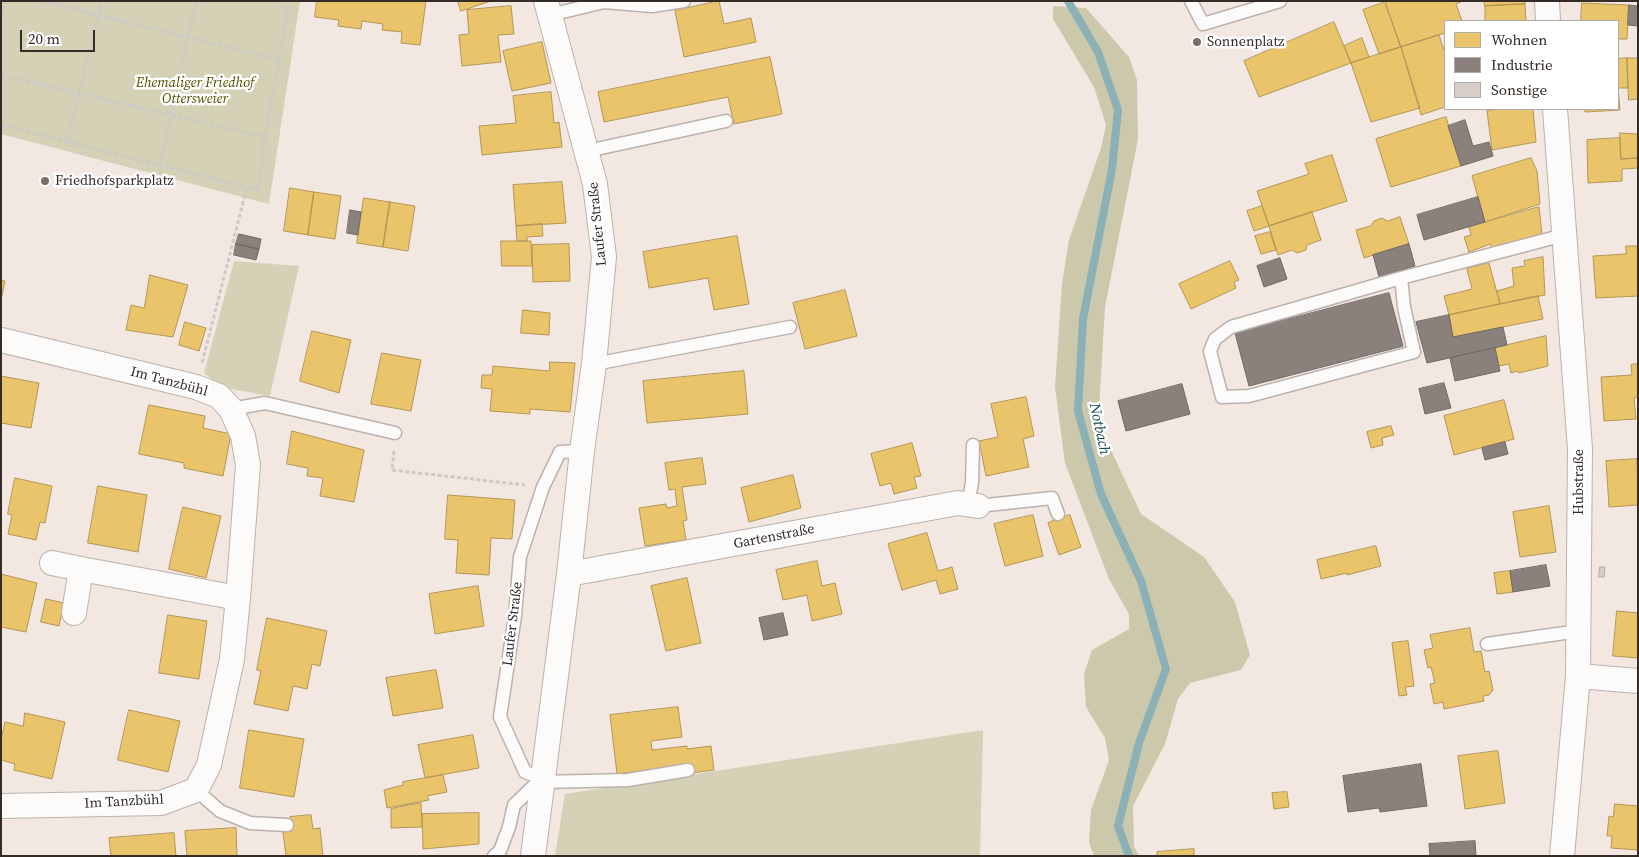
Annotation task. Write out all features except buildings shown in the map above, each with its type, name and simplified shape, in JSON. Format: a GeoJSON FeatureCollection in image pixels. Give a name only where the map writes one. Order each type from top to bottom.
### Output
{"type":"FeatureCollection","features":[{"type":"Feature","properties":{"kind":"street"},"geometry":{"type":"LineString","coordinates":[[1547,1],[1548,20]]}},
{"type":"Feature","properties":{"kind":"street","name":"Laufer Straße"},"geometry":{"type":"LineString","coordinates":[[534,856],[594,364],[604,257],[596,184],[548,8]]}},
{"type":"Feature","properties":{"kind":"street","name":"Hubstraße"},"geometry":{"type":"LineString","coordinates":[[1555,110],[1580,449],[1578,676],[1562,856]]}},
{"type":"Feature","properties":{"kind":"street","name":"Im Tanzbühl"},"geometry":{"type":"LineString","coordinates":[[1,340],[196,387],[219,396],[231,409],[243,436],[248,465],[232,659],[210,765],[196,790],[161,803],[1,806]]}},
{"type":"Feature","properties":{"kind":"street","name":"Gartenstraße"},"geometry":{"type":"LineString","coordinates":[[569,574],[958,503],[973,505]]}},
{"type":"Feature","properties":{"kind":"street"},"geometry":{"type":"LineString","coordinates":[[52,563],[238,598]]}},
{"type":"Feature","properties":{"kind":"street"},"geometry":{"type":"LineString","coordinates":[[74,613],[81,569]]}},
{"type":"Feature","properties":{"kind":"street"},"geometry":{"type":"LineString","coordinates":[[1578,676],[1638,681]]}},
{"type":"Feature","properties":{"kind":"lane"},"geometry":{"type":"LineString","coordinates":[[548,8],[604,2],[652,6],[684,1]]}},
{"type":"Feature","properties":{"kind":"lane"},"geometry":{"type":"LineString","coordinates":[[1191,1],[1203,24],[1280,1]]}},
{"type":"Feature","properties":{"kind":"lane"},"geometry":{"type":"LineString","coordinates":[[587,151],[726,121]]}},
{"type":"Feature","properties":{"kind":"lane"},"geometry":{"type":"LineString","coordinates":[[1401,278],[1404,307],[1414,352],[1249,396],[1222,397],[1210,352],[1215,339],[1231,327],[1401,278],[1564,235]]}},
{"type":"Feature","properties":{"kind":"lane"},"geometry":{"type":"LineString","coordinates":[[594,364],[790,327]]}},
{"type":"Feature","properties":{"kind":"lane"},"geometry":{"type":"LineString","coordinates":[[231,409],[266,403],[395,433]]}},
{"type":"Feature","properties":{"kind":"lane"},"geometry":{"type":"LineString","coordinates":[[974,444],[973,505],[1052,498],[1058,514]]}},
{"type":"Feature","properties":{"kind":"lane","name":"Laufer Straße"},"geometry":{"type":"LineString","coordinates":[[542,780],[525,772],[500,717],[515,616],[520,557],[543,487],[560,452],[582,451]]}},
{"type":"Feature","properties":{"kind":"lane"},"geometry":{"type":"LineString","coordinates":[[1487,644],[1579,631]]}},
{"type":"Feature","properties":{"kind":"lane"},"geometry":{"type":"LineString","coordinates":[[494,856],[500,851],[510,827],[514,805],[542,780],[628,780],[688,770]]}},
{"type":"Feature","properties":{"kind":"lane"},"geometry":{"type":"LineString","coordinates":[[196,790],[220,811],[250,823],[287,825]]}},
{"type":"Feature","properties":{"kind":"path"},"geometry":{"type":"LineString","coordinates":[[1,16],[6,1]]}},
{"type":"Feature","properties":{"kind":"path"},"geometry":{"type":"LineString","coordinates":[[41,1],[280,60]]}},
{"type":"Feature","properties":{"kind":"path"},"geometry":{"type":"LineString","coordinates":[[67,142],[102,1]]}},
{"type":"Feature","properties":{"kind":"path"},"geometry":{"type":"LineString","coordinates":[[160,165],[196,1]]}},
{"type":"Feature","properties":{"kind":"path"},"geometry":{"type":"LineString","coordinates":[[1,125],[258,190],[264,137],[290,1]]}},
{"type":"Feature","properties":{"kind":"path"},"geometry":{"type":"LineString","coordinates":[[1,75],[264,137]]}},
{"type":"Feature","properties":{"kind":"path"},"geometry":{"type":"LineString","coordinates":[[196,387],[247,187]]}},
{"type":"Feature","properties":{"kind":"path"},"geometry":{"type":"LineString","coordinates":[[395,433],[392,470],[514,483]]}},
{"type":"Feature","properties":{"kind":"green space","name":"Ehemaliger Friedhof Ottersweier"},"geometry":{"type":"Polygon","coordinates":[[[1,1],[300,1],[269,204],[1,134],[1,1]]]}},
{"type":"Feature","properties":{"kind":"green space"},"geometry":{"type":"Polygon","coordinates":[[[234,261],[299,266],[270,396],[221,387],[204,373],[234,261]]]}},
{"type":"Feature","properties":{"kind":"green space"},"geometry":{"type":"Polygon","coordinates":[[[983,730],[980,856],[555,856],[565,794],[983,730]]]}},
{"type":"Feature","properties":{"kind":"shaded area"},"geometry":{"type":"Polygon","coordinates":[[[1053,6],[1086,8],[1129,57],[1137,80],[1138,139],[1105,307],[1099,410],[1108,444],[1141,514],[1204,557],[1235,602],[1250,655],[1241,670],[1190,683],[1178,699],[1165,744],[1133,806],[1134,846],[1139,856],[1094,856],[1089,843],[1091,810],[1109,760],[1105,738],[1086,707],[1084,674],[1092,650],[1129,629],[1129,614],[1109,579],[1065,463],[1055,387],[1062,284],[1069,240],[1101,148],[1106,125],[1094,87],[1053,19],[1053,6]]]}},
{"type":"Feature","properties":{"kind":"waterway","name":"Notbach"},"geometry":{"type":"LineString","coordinates":[[1068,1],[1098,52],[1118,110],[1112,169],[1083,319],[1078,411],[1101,494],[1141,581],[1166,669],[1139,743],[1118,826],[1129,856]]}},
{"type":"Feature","properties":{"kind":"place","name":"Sonnenplatz"},"geometry":{"type":"Point","coordinates":[1197,42]}},
{"type":"Feature","properties":{"kind":"place","name":"Friedhofsparkplatz"},"geometry":{"type":"Point","coordinates":[45,181]}}]}
